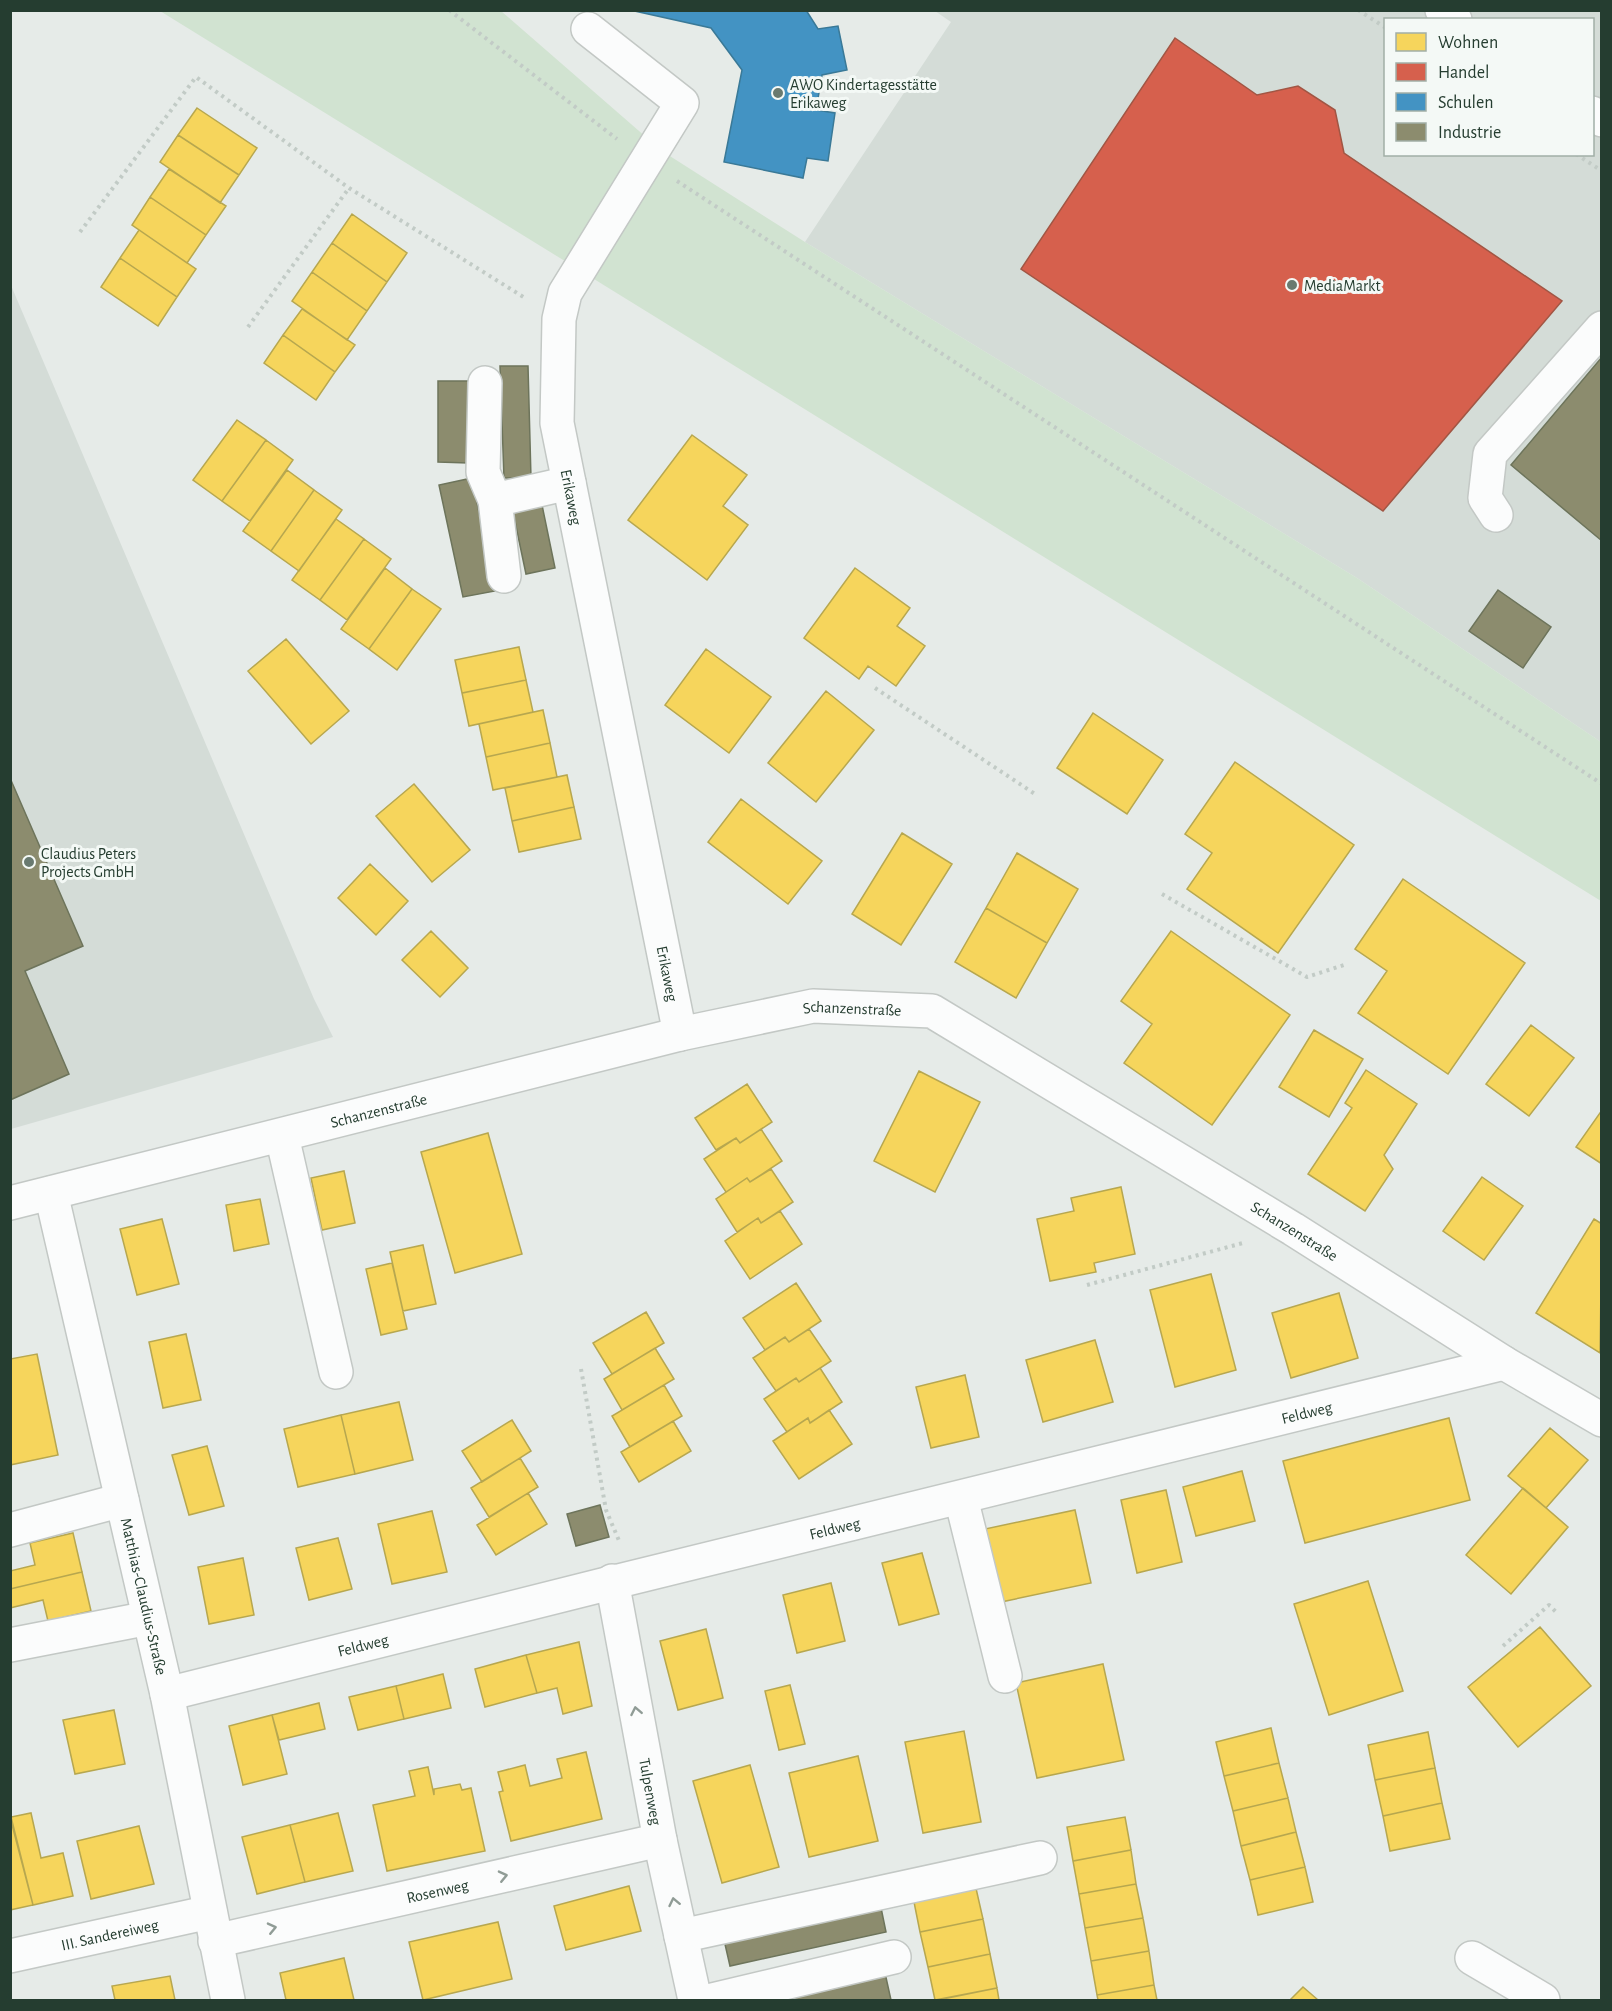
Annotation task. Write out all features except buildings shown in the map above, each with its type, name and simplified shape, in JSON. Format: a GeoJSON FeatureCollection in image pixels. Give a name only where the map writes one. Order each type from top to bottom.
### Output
{"type":"FeatureCollection","features":[{"type":"Feature","properties":{"kind":"street"},"geometry":{"type":"LineString","coordinates":[[562,306],[682,103],[588,29]]}},
{"type":"Feature","properties":{"kind":"street","name":"Erikaweg"},"geometry":{"type":"LineString","coordinates":[[562,306],[557,423],[680,1034]]}},
{"type":"Feature","properties":{"kind":"street"},"geometry":{"type":"LineString","coordinates":[[1496,515],[1485,498],[1490,454],[1602,328]]}},
{"type":"Feature","properties":{"kind":"street"},"geometry":{"type":"LineString","coordinates":[[485,383],[483,472],[495,500],[504,576]]}},
{"type":"Feature","properties":{"kind":"street"},"geometry":{"type":"LineString","coordinates":[[495,500],[569,483]]}},
{"type":"Feature","properties":{"kind":"street","name":"Schanzenstraße"},"geometry":{"type":"LineString","coordinates":[[10,1203],[680,1034],[813,1006],[932,1011],[1293,1229],[1504,1363],[1602,1420]]}},
{"type":"Feature","properties":{"kind":"street"},"geometry":{"type":"LineString","coordinates":[[282,1136],[336,1372]]}},
{"type":"Feature","properties":{"kind":"street","name":"Matthias-Claudius-Straße"},"geometry":{"type":"LineString","coordinates":[[51,1193],[167,1694],[228,2001]]}},
{"type":"Feature","properties":{"kind":"street","name":"Feldweg"},"geometry":{"type":"LineString","coordinates":[[167,1694],[1504,1363]]}},
{"type":"Feature","properties":{"kind":"street"},"geometry":{"type":"LineString","coordinates":[[961,1498],[1005,1676]]}},
{"type":"Feature","properties":{"kind":"street"},"geometry":{"type":"LineString","coordinates":[[10,1530],[122,1500]]}},
{"type":"Feature","properties":{"kind":"street","name":"Tulpenweg"},"geometry":{"type":"LineString","coordinates":[[622,1580],[660,1840],[695,2001]]}},
{"type":"Feature","properties":{"kind":"street"},"geometry":{"type":"LineString","coordinates":[[10,1645],[149,1618]]}},
{"type":"Feature","properties":{"kind":"street","name":"Rosenweg"},"geometry":{"type":"LineString","coordinates":[[212,1927],[660,1840]]}},
{"type":"Feature","properties":{"kind":"street"},"geometry":{"type":"LineString","coordinates":[[681,1936],[1040,1858]]}},
{"type":"Feature","properties":{"kind":"street","name":"III. Sandereiweg"},"geometry":{"type":"LineString","coordinates":[[10,1956],[212,1927]]}},
{"type":"Feature","properties":{"kind":"street"},"geometry":{"type":"LineString","coordinates":[[712,2001],[894,1957]]}},
{"type":"Feature","properties":{"kind":"street"},"geometry":{"type":"LineString","coordinates":[[1472,1958],[1543,2001]]}},
{"type":"Feature","properties":{"kind":"path"},"geometry":{"type":"LineString","coordinates":[[449,10],[647,161],[1602,784]]}},
{"type":"Feature","properties":{"kind":"path"},"geometry":{"type":"LineString","coordinates":[[1358,10],[1384,27]]}},
{"type":"Feature","properties":{"kind":"path"},"geometry":{"type":"LineString","coordinates":[[80,232],[196,77],[349,188],[562,306]]}},
{"type":"Feature","properties":{"kind":"path"},"geometry":{"type":"LineString","coordinates":[[1579,156],[1602,171]]}},
{"type":"Feature","properties":{"kind":"path"},"geometry":{"type":"LineString","coordinates":[[248,327],[349,188]]}},
{"type":"Feature","properties":{"kind":"path"},"geometry":{"type":"LineString","coordinates":[[875,688],[1035,794]]}},
{"type":"Feature","properties":{"kind":"path"},"geometry":{"type":"LineString","coordinates":[[1162,894],[1306,977],[1344,965]]}},
{"type":"Feature","properties":{"kind":"path"},"geometry":{"type":"LineString","coordinates":[[1087,1285],[1293,1229]]}},
{"type":"Feature","properties":{"kind":"path"},"geometry":{"type":"LineString","coordinates":[[581,1369],[606,1510],[622,1580]]}},
{"type":"Feature","properties":{"kind":"path"},"geometry":{"type":"LineString","coordinates":[[1503,1646],[1549,1605],[1557,1613]]}},
{"type":"Feature","properties":{"kind":"shaded area"},"geometry":{"type":"Polygon","coordinates":[[[935,11],[1601,11],[1601,742],[1357,578],[805,242],[951,22],[935,11]]]}},
{"type":"Feature","properties":{"kind":"shaded area"},"geometry":{"type":"Polygon","coordinates":[[[10,283],[314,999],[333,1037],[11,1129],[10,283]]]}},
{"type":"Feature","properties":{"kind":"green space"},"geometry":{"type":"Polygon","coordinates":[[[160,11],[501,11],[662,151],[805,242],[1357,578],[1601,742],[1601,901],[160,11]]]}},
{"type":"Feature","properties":{"kind":"place","name":"AWO Kindertagesstätte Erikaweg"},"geometry":{"type":"Point","coordinates":[778,93]}},
{"type":"Feature","properties":{"kind":"place","name":"MediaMarkt"},"geometry":{"type":"Point","coordinates":[1292,285]}},
{"type":"Feature","properties":{"kind":"place","name":"Claudius Peters Projects GmbH"},"geometry":{"type":"Point","coordinates":[29,862]}}]}
